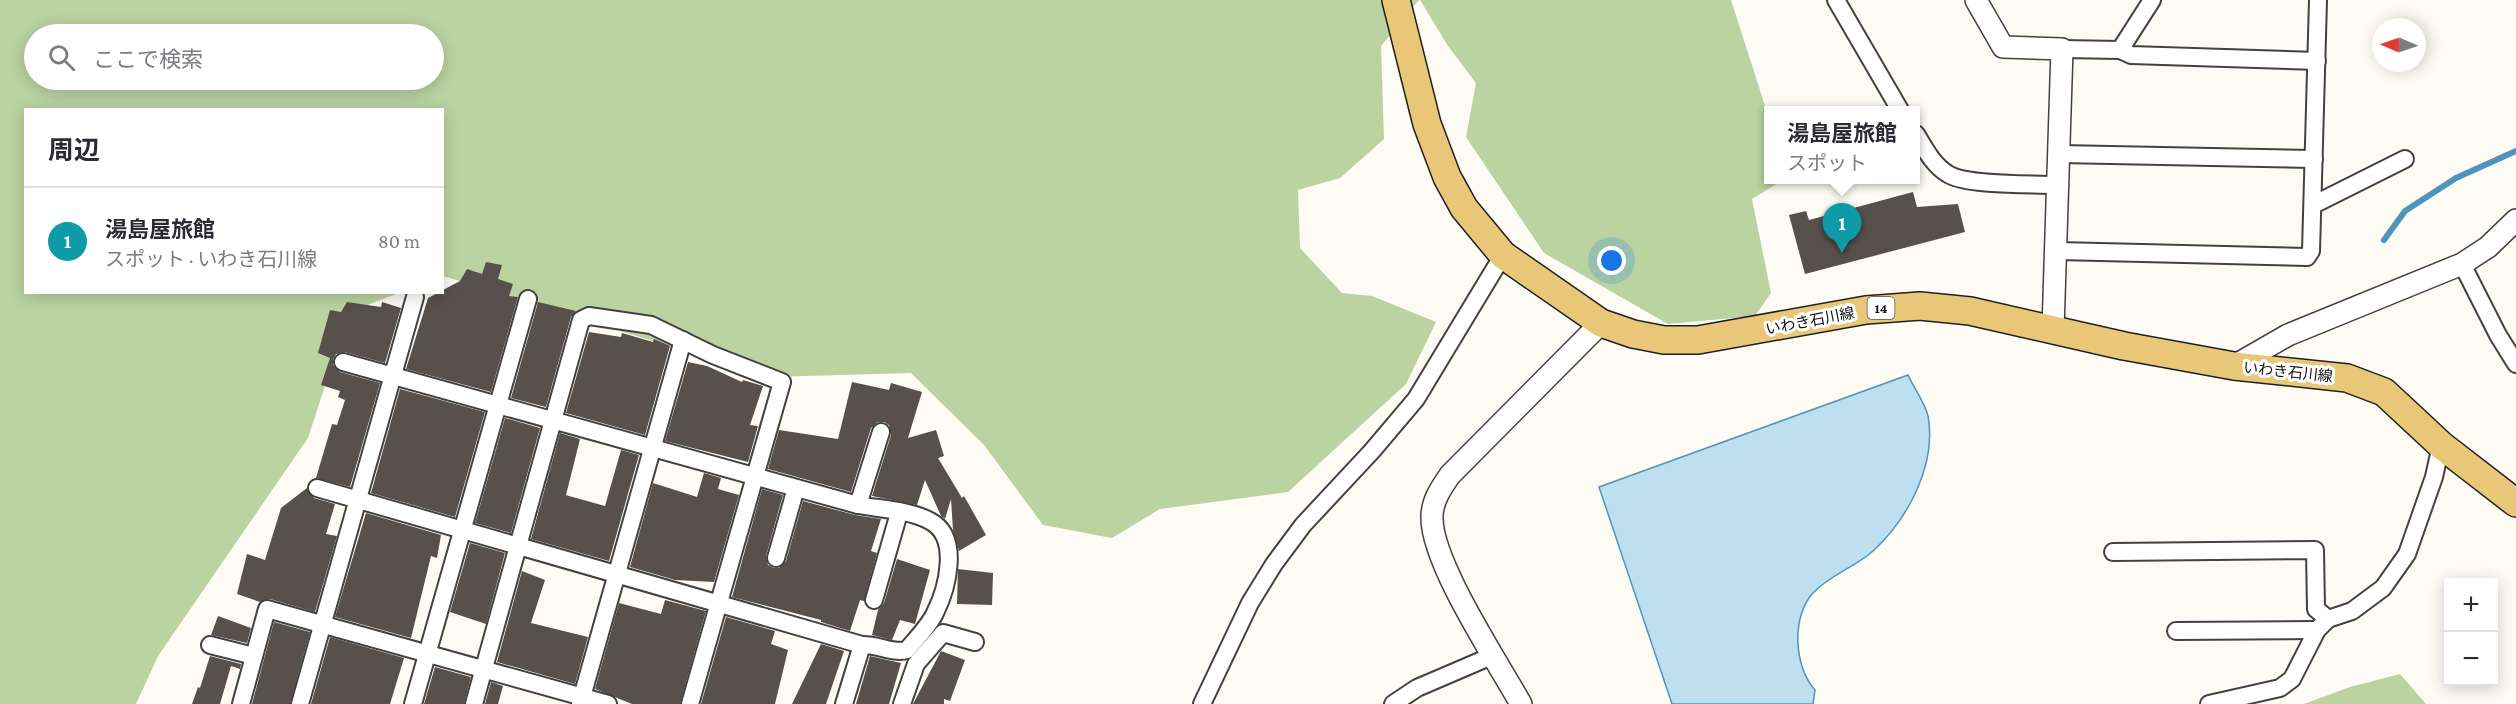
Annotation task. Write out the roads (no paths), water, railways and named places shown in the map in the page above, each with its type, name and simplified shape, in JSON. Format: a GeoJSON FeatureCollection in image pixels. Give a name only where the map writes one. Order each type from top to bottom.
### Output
{"type":"FeatureCollection","features":[{"type":"Feature","properties":{"kind":"main road","name":"いわき石川線"},"geometry":{"type":"LineString","coordinates":[[1395,0],[1427,124],[1447,177],[1464,207],[1503,255],[1601,323],[1633,334],[1664,340],[1698,340],[1866,310],[1920,306],[1970,311],[2124,346],[2234,366],[2347,378],[2366,383],[2384,392],[2441,444],[2516,503]]}},
{"type":"Feature","properties":{"kind":"street"},"geometry":{"type":"LineString","coordinates":[[1836,0],[1897,106]]}},
{"type":"Feature","properties":{"kind":"street"},"geometry":{"type":"LineString","coordinates":[[1976,0],[2003,47],[2120,50],[2131,55],[2317,61]]}},
{"type":"Feature","properties":{"kind":"street"},"geometry":{"type":"LineString","coordinates":[[2120,50],[2152,0]]}},
{"type":"Feature","properties":{"kind":"street"},"geometry":{"type":"LineString","coordinates":[[2058,251],[2307,257],[2312,251],[2318,0]]}},
{"type":"Feature","properties":{"kind":"street"},"geometry":{"type":"LineString","coordinates":[[2053,329],[2058,251],[2062,50]]}},
{"type":"Feature","properties":{"kind":"street"},"geometry":{"type":"LineString","coordinates":[[1920,141],[1931,159],[1949,175],[1969,181],[2059,185]]}},
{"type":"Feature","properties":{"kind":"street"},"geometry":{"type":"LineString","coordinates":[[2060,154],[2314,159]]}},
{"type":"Feature","properties":{"kind":"street"},"geometry":{"type":"LineString","coordinates":[[2313,205],[2405,159]]}},
{"type":"Feature","properties":{"kind":"street"},"geometry":{"type":"LineString","coordinates":[[2234,366],[2288,335],[2462,264],[2488,247],[2516,220]]}},
{"type":"Feature","properties":{"kind":"street"},"geometry":{"type":"LineString","coordinates":[[1202,704],[1250,603],[1274,564],[1303,525],[1372,451],[1416,399],[1503,255]]}},
{"type":"Feature","properties":{"kind":"street"},"geometry":{"type":"LineString","coordinates":[[2462,264],[2498,335],[2516,364]]}},
{"type":"Feature","properties":{"kind":"street"},"geometry":{"type":"LineString","coordinates":[[300,704],[415,297]]}},
{"type":"Feature","properties":{"kind":"street"},"geometry":{"type":"LineString","coordinates":[[413,704],[528,299]]}},
{"type":"Feature","properties":{"kind":"street"},"geometry":{"type":"LineString","coordinates":[[474,704],[581,320],[589,316],[651,325],[713,355],[782,382],[690,704]]}},
{"type":"Feature","properties":{"kind":"street"},"geometry":{"type":"LineString","coordinates":[[1521,704],[1443,564],[1433,535],[1431,515],[1437,494],[1450,475],[1601,323]]}},
{"type":"Feature","properties":{"kind":"street"},"geometry":{"type":"LineString","coordinates":[[581,700],[683,340]]}},
{"type":"Feature","properties":{"kind":"street"},"geometry":{"type":"LineString","coordinates":[[317,488],[862,645],[873,644],[901,652],[907,650],[935,614],[950,560],[950,550],[939,528],[922,518],[858,505],[343,362]]}},
{"type":"Feature","properties":{"kind":"street"},"geometry":{"type":"LineString","coordinates":[[858,505],[880,432]]}},
{"type":"Feature","properties":{"kind":"street"},"geometry":{"type":"LineString","coordinates":[[2176,631],[2322,625],[2352,611],[2383,588],[2407,554],[2434,477],[2441,444]]}},
{"type":"Feature","properties":{"kind":"street"},"geometry":{"type":"LineString","coordinates":[[776,558],[796,488]]}},
{"type":"Feature","properties":{"kind":"street"},"geometry":{"type":"LineString","coordinates":[[874,600],[899,513]]}},
{"type":"Feature","properties":{"kind":"street"},"geometry":{"type":"LineString","coordinates":[[2113,552],[2316,549],[2316,609],[2322,625],[2297,670],[2280,688],[2210,704]]}},
{"type":"Feature","properties":{"kind":"street"},"geometry":{"type":"LineString","coordinates":[[241,704],[267,609],[483,669],[581,700],[608,704]]}},
{"type":"Feature","properties":{"kind":"street"},"geometry":{"type":"LineString","coordinates":[[903,704],[916,664],[943,633],[975,642]]}},
{"type":"Feature","properties":{"kind":"street"},"geometry":{"type":"LineString","coordinates":[[210,645],[254,656]]}},
{"type":"Feature","properties":{"kind":"street"},"geometry":{"type":"LineString","coordinates":[[843,704],[862,645]]}},
{"type":"Feature","properties":{"kind":"street"},"geometry":{"type":"LineString","coordinates":[[1393,704],[1418,696],[1494,655]]}},
{"type":"Feature","properties":{"kind":"water"},"geometry":{"type":"Polygon","coordinates":[[[1908,375],[1928,416],[1930,434],[1924,471],[1908,507],[1886,538],[1866,557],[1820,586],[1806,603],[1798,628],[1798,642],[1803,669],[1815,690],[1813,704],[1672,704],[1599,487],[1908,375]]]}},
{"type":"Feature","properties":{"kind":"waterway"},"geometry":{"type":"LineString","coordinates":[[2384,240],[2405,211],[2456,178],[2516,151]]}},
{"type":"Feature","properties":{"kind":"place","name":"湯島屋旅館"},"geometry":{"type":"Point","coordinates":[1842,253]}}]}
